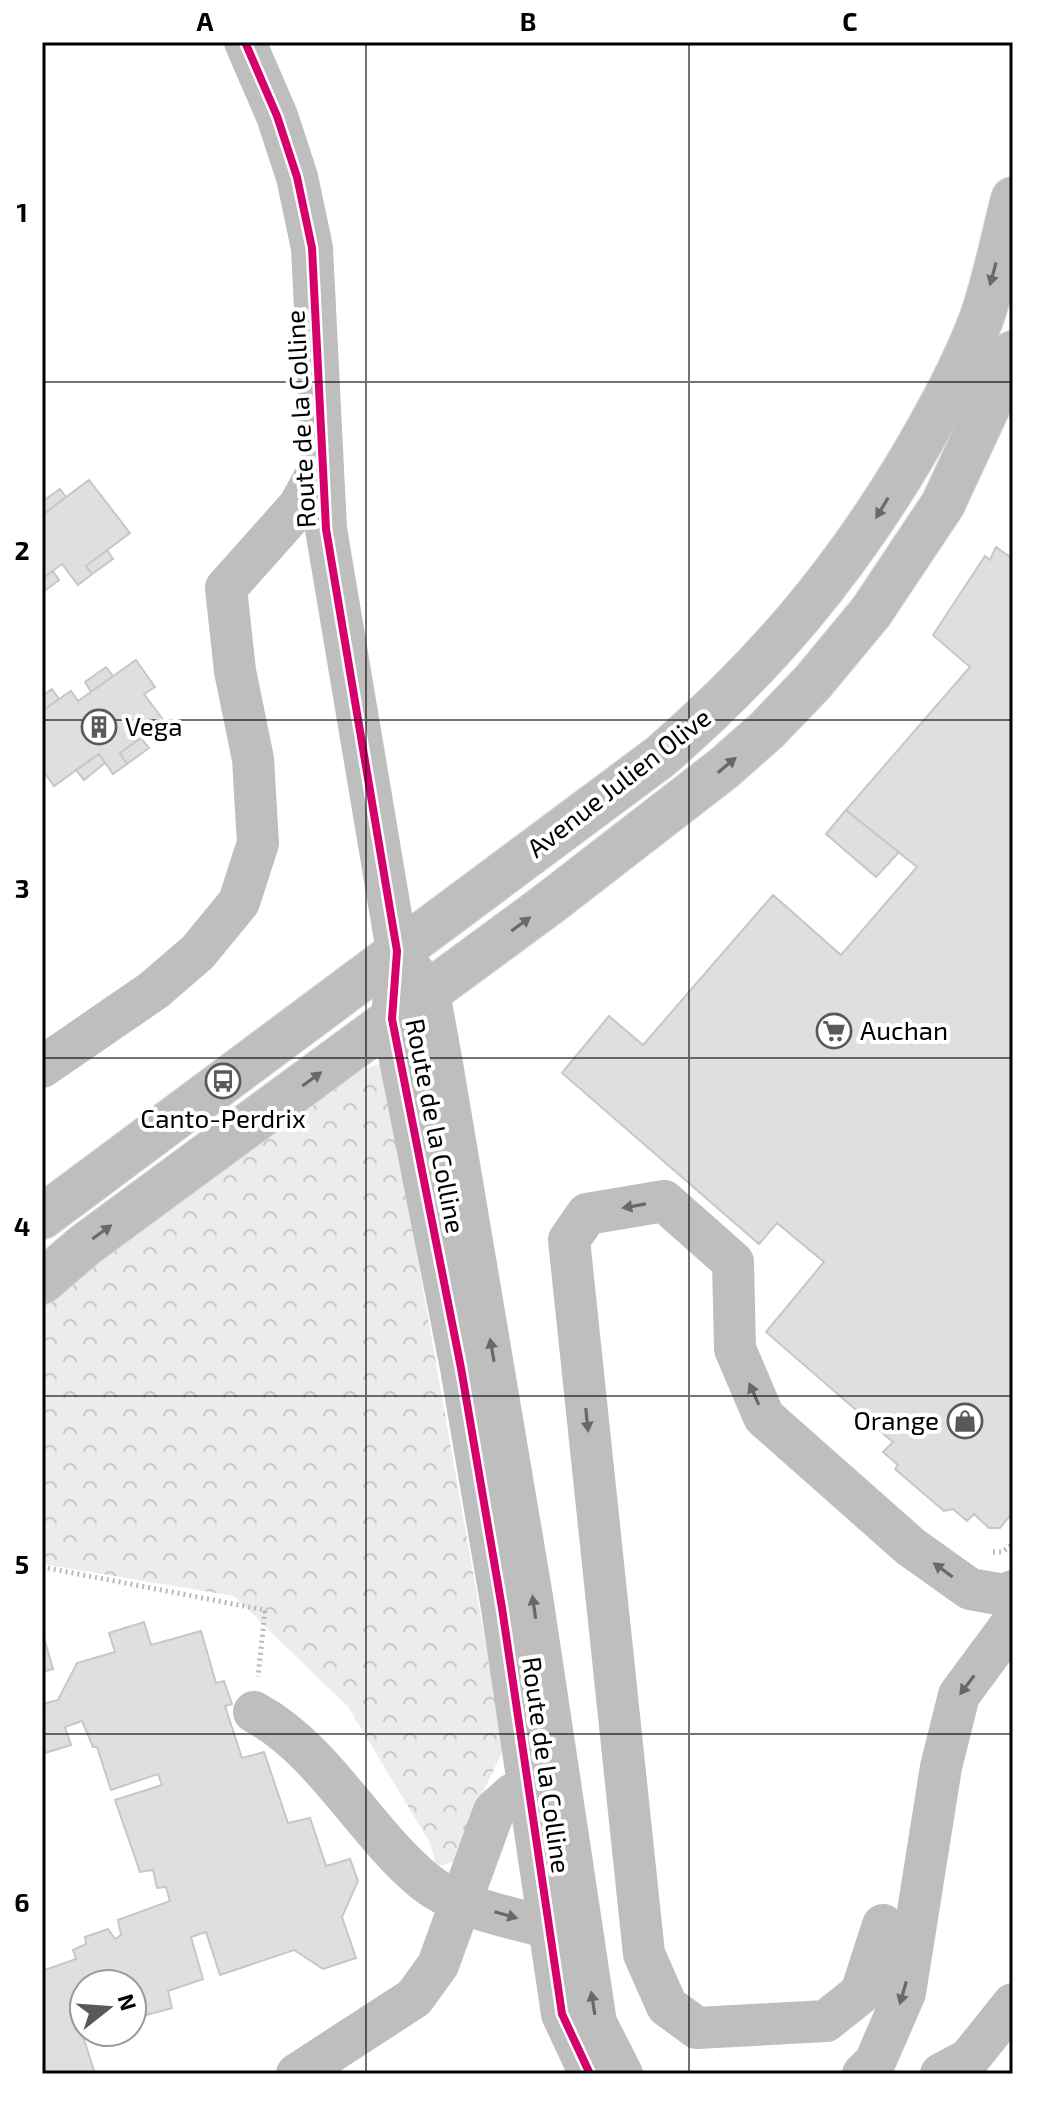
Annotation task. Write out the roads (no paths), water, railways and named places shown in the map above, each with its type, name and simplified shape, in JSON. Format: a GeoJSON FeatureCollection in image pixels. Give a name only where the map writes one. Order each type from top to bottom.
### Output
{"type":"FeatureCollection","features":[{"type":"Feature","properties":{"kind":"main road","name":"Avenue Julien Olive"},"geometry":{"type":"LineString","coordinates":[[42,1217],[661,756],[731,694],[811,607],[869,529],[937,415],[982,317],[1013,199]]}},
{"type":"Feature","properties":{"kind":"main road","name":"Avenue Julien Olive"},"geometry":{"type":"LineString","coordinates":[[42,1282],[85,1245],[429,992],[724,768],[813,682],[871,612],[943,504],[1013,353]]}},
{"type":"Feature","properties":{"kind":"street","name":"Route de la Colline"},"geometry":{"type":"LineString","coordinates":[[245,42],[277,116],[292,161],[312,248],[326,529],[397,951],[392,1019],[456,1337],[562,2014],[590,2074]]}},
{"type":"Feature","properties":{"kind":"street"},"geometry":{"type":"LineString","coordinates":[[42,1067],[154,990],[198,952],[239,902],[258,843],[253,759],[235,671],[226,588],[299,506],[322,464]]}},
{"type":"Feature","properties":{"kind":"street","name":"Route de la Colline"},"geometry":{"type":"LineString","coordinates":[[397,951],[429,992],[527,1565],[596,2023],[622,2074]]}},
{"type":"Feature","properties":{"kind":"street"},"geometry":{"type":"LineString","coordinates":[[910,1951],[883,1925],[861,1993],[826,2021],[697,2028],[667,2006],[644,1954],[569,1240],[587,1214],[664,1201],[733,1262],[735,1349],[764,1417],[911,1547],[970,1589],[1004,1595],[1013,1591]]}},
{"type":"Feature","properties":{"kind":"street"},"geometry":{"type":"LineString","coordinates":[[863,2074],[875,2062],[905,1993],[941,1767],[959,1695],[1013,1622]]}},
{"type":"Feature","properties":{"kind":"street"},"geometry":{"type":"LineString","coordinates":[[254,1712],[279,1725],[369,1827],[426,1882],[463,1902],[550,1928]]}},
{"type":"Feature","properties":{"kind":"street"},"geometry":{"type":"LineString","coordinates":[[297,2074],[414,1998],[438,1965],[494,1811],[513,1794],[529,1790],[566,1835]]}},
{"type":"Feature","properties":{"kind":"street"},"geometry":{"type":"LineString","coordinates":[[958,2069],[1013,2004]]}},
{"type":"Feature","properties":{"kind":"place","name":"Vega"},"geometry":{"type":"Point","coordinates":[99,727]}},
{"type":"Feature","properties":{"kind":"place","name":"Auchan"},"geometry":{"type":"Point","coordinates":[834,1031]}},
{"type":"Feature","properties":{"kind":"place","name":"Canto-Perdrix"},"geometry":{"type":"Point","coordinates":[223,1081]}},
{"type":"Feature","properties":{"kind":"place","name":"Orange"},"geometry":{"type":"Point","coordinates":[965,1421]}}]}
